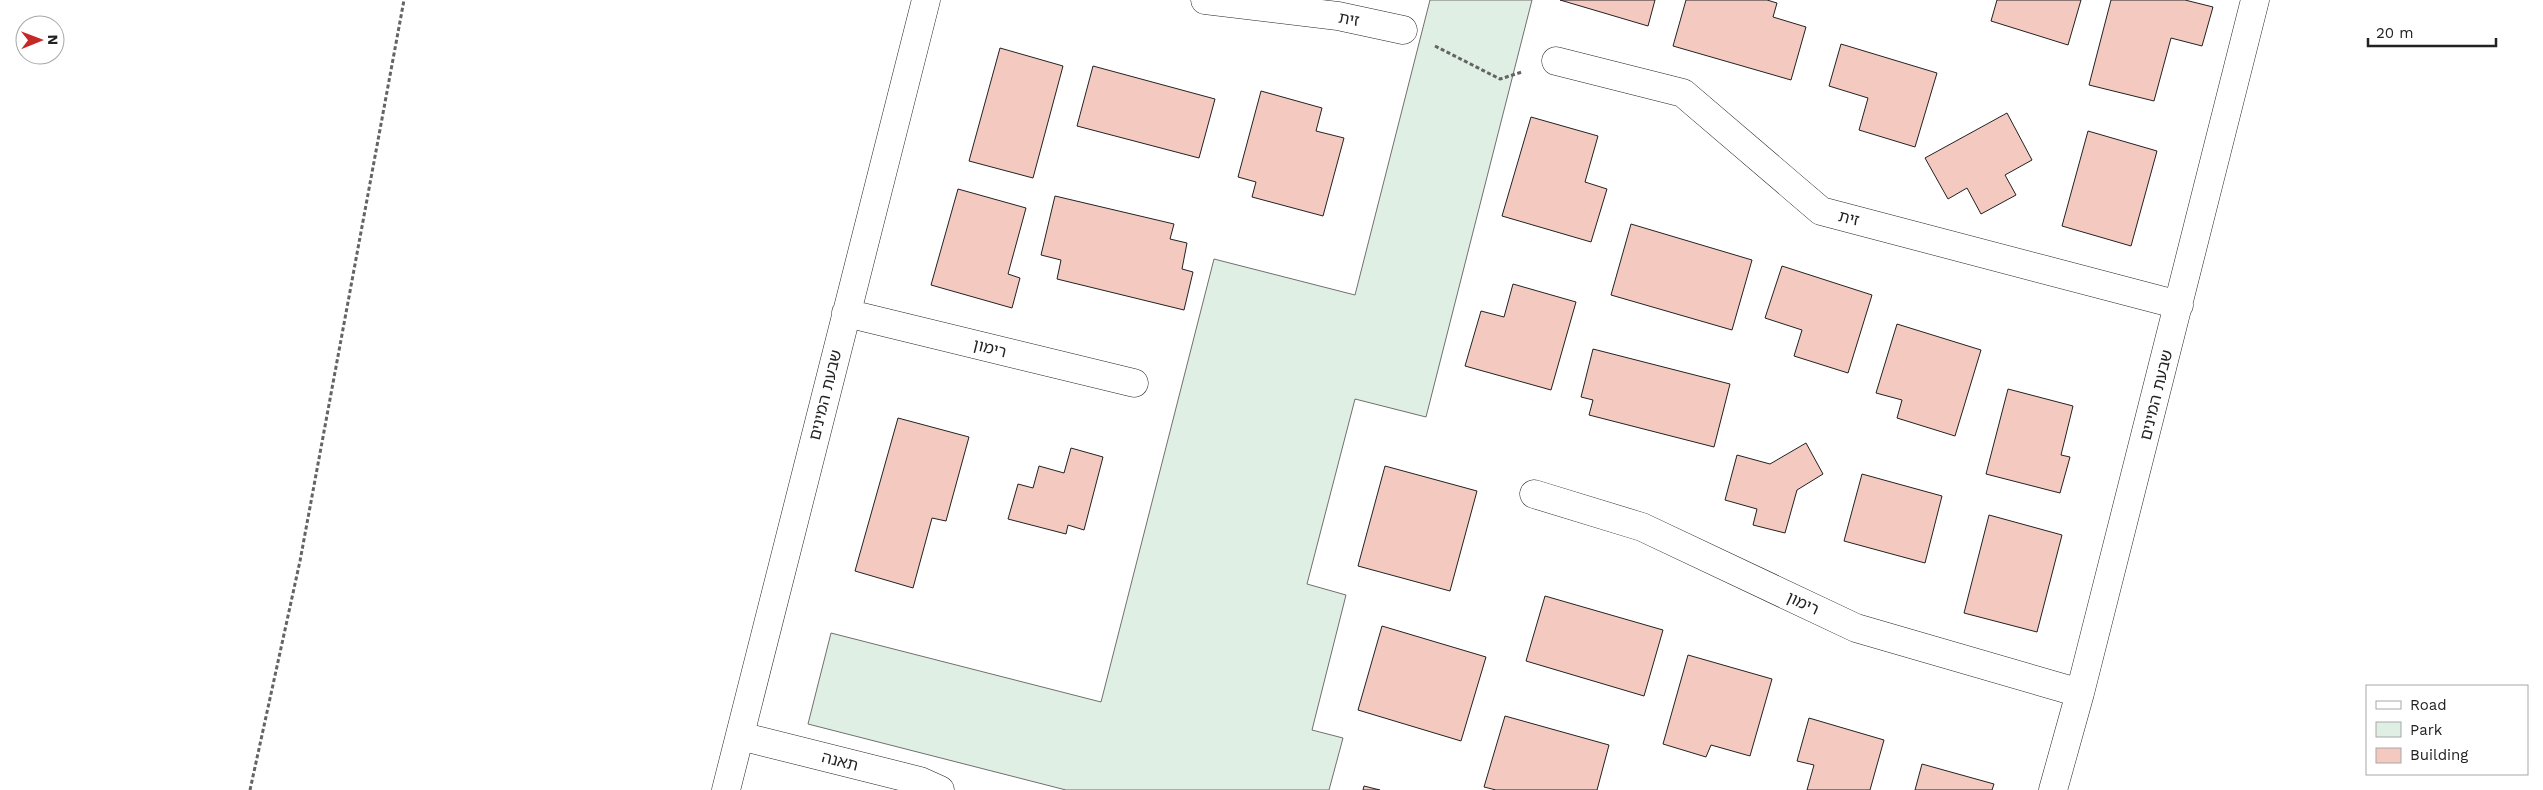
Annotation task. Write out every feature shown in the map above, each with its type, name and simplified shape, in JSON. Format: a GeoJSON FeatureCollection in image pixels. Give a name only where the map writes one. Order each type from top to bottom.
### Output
{"type":"FeatureCollection","features":[{"type":"Feature","properties":{"kind":"street","name":"שבעת המינים"},"geometry":{"type":"LineString","coordinates":[[726,790],[926,0]]}},
{"type":"Feature","properties":{"kind":"street","name":"זית"},"geometry":{"type":"LineString","coordinates":[[1205,0],[1338,16],[1403,30]]}},
{"type":"Feature","properties":{"kind":"street","name":"שבעת המינים"},"geometry":{"type":"LineString","coordinates":[[2053,790],[2080,693],[2255,0]]}},
{"type":"Feature","properties":{"kind":"street","name":"זית"},"geometry":{"type":"LineString","coordinates":[[1556,61],[1683,93],[1822,211],[2179,305]]}},
{"type":"Feature","properties":{"kind":"street","name":"רימון"},"geometry":{"type":"LineString","coordinates":[[846,313],[1134,384]]}},
{"type":"Feature","properties":{"kind":"street","name":"רימון"},"geometry":{"type":"LineString","coordinates":[[1534,494],[1642,527],[1856,628],[2080,693]]}},
{"type":"Feature","properties":{"kind":"street","name":"תאנה"},"geometry":{"type":"LineString","coordinates":[[740,736],[920,781],[940,790]]}},
{"type":"Feature","properties":{"kind":"path"},"geometry":{"type":"LineString","coordinates":[[250,790],[300,561],[404,0]]}},
{"type":"Feature","properties":{"kind":"path"},"geometry":{"type":"LineString","coordinates":[[1403,30],[1500,79],[1556,61]]}},
{"type":"Feature","properties":{"kind":"green space"},"geometry":{"type":"Polygon","coordinates":[[[1430,0],[1532,0],[1426,417],[1355,399],[1307,584],[1346,595],[1312,730],[1343,738],[1329,790],[1066,790],[808,724],[831,633],[1101,702],[1214,259],[1355,295],[1430,0]]]}},
{"type":"Feature","properties":{"kind":"building"},"geometry":{"type":"Polygon","coordinates":[[[1560,0],[1655,0],[1648,26],[1560,0]]]}},
{"type":"Feature","properties":{"kind":"building"},"geometry":{"type":"Polygon","coordinates":[[[1686,0],[1767,0],[1777,3],[1773,17],[1806,27],[1791,80],[1673,46],[1686,0]]]}},
{"type":"Feature","properties":{"kind":"building"},"geometry":{"type":"Polygon","coordinates":[[[1997,0],[2081,0],[2068,45],[1991,21],[1997,0]]]}},
{"type":"Feature","properties":{"kind":"building"},"geometry":{"type":"Polygon","coordinates":[[[2111,0],[2185,0],[2213,7],[2202,46],[2171,38],[2154,101],[2089,85],[2111,0]]]}},
{"type":"Feature","properties":{"kind":"building"},"geometry":{"type":"Polygon","coordinates":[[[1841,44],[1937,73],[1915,147],[1859,130],[1868,98],[1829,86],[1841,44]]]}},
{"type":"Feature","properties":{"kind":"building"},"geometry":{"type":"Polygon","coordinates":[[[1000,48],[1063,66],[1033,178],[969,161],[1000,48]]]}},
{"type":"Feature","properties":{"kind":"building"},"geometry":{"type":"Polygon","coordinates":[[[1093,66],[1215,99],[1199,158],[1077,126],[1093,66]]]}},
{"type":"Feature","properties":{"kind":"building"},"geometry":{"type":"Polygon","coordinates":[[[1261,91],[1322,108],[1316,131],[1344,138],[1323,216],[1252,197],[1256,182],[1238,177],[1261,91]]]}},
{"type":"Feature","properties":{"kind":"building"},"geometry":{"type":"Polygon","coordinates":[[[2007,113],[2032,160],[2005,175],[2016,195],[1981,214],[1967,188],[1948,199],[1925,158],[2007,113]]]}},
{"type":"Feature","properties":{"kind":"building"},"geometry":{"type":"Polygon","coordinates":[[[1531,117],[1598,136],[1585,182],[1607,189],[1591,242],[1502,216],[1531,117]]]}},
{"type":"Feature","properties":{"kind":"building"},"geometry":{"type":"Polygon","coordinates":[[[2088,131],[2157,151],[2131,246],[2062,226],[2088,131]]]}},
{"type":"Feature","properties":{"kind":"building"},"geometry":{"type":"Polygon","coordinates":[[[958,189],[1026,208],[1008,274],[1020,278],[1012,308],[931,285],[958,189]]]}},
{"type":"Feature","properties":{"kind":"building"},"geometry":{"type":"Polygon","coordinates":[[[1055,196],[1174,224],[1170,239],[1187,243],[1182,269],[1193,272],[1184,310],[1057,279],[1061,260],[1041,255],[1055,196]]]}},
{"type":"Feature","properties":{"kind":"building"},"geometry":{"type":"Polygon","coordinates":[[[1631,224],[1752,260],[1732,330],[1611,295],[1631,224]]]}},
{"type":"Feature","properties":{"kind":"building"},"geometry":{"type":"Polygon","coordinates":[[[1782,266],[1872,295],[1848,373],[1794,356],[1802,330],[1765,318],[1782,266]]]}},
{"type":"Feature","properties":{"kind":"building"},"geometry":{"type":"Polygon","coordinates":[[[1513,284],[1576,302],[1551,390],[1465,366],[1481,311],[1504,317],[1513,284]]]}},
{"type":"Feature","properties":{"kind":"building"},"geometry":{"type":"Polygon","coordinates":[[[1897,324],[1981,350],[1955,436],[1897,418],[1902,400],[1876,393],[1897,324]]]}},
{"type":"Feature","properties":{"kind":"building"},"geometry":{"type":"Polygon","coordinates":[[[1593,349],[1730,384],[1714,447],[1589,415],[1593,400],[1581,397],[1593,349]]]}},
{"type":"Feature","properties":{"kind":"building"},"geometry":{"type":"Polygon","coordinates":[[[2008,389],[2073,406],[2061,455],[2070,457],[2060,493],[1986,474],[2008,389]]]}},
{"type":"Feature","properties":{"kind":"building"},"geometry":{"type":"Polygon","coordinates":[[[898,418],[969,437],[946,521],[932,518],[913,588],[855,571],[898,418]]]}},
{"type":"Feature","properties":{"kind":"building"},"geometry":{"type":"Polygon","coordinates":[[[1806,443],[1823,474],[1797,490],[1785,533],[1753,525],[1757,509],[1725,500],[1737,455],[1770,464],[1806,443]]]}},
{"type":"Feature","properties":{"kind":"building"},"geometry":{"type":"Polygon","coordinates":[[[1071,448],[1103,457],[1084,530],[1068,525],[1066,534],[1008,519],[1018,484],[1033,488],[1039,466],[1064,473],[1071,448]]]}},
{"type":"Feature","properties":{"kind":"building"},"geometry":{"type":"Polygon","coordinates":[[[1385,466],[1477,491],[1450,591],[1358,566],[1385,466]]]}},
{"type":"Feature","properties":{"kind":"building"},"geometry":{"type":"Polygon","coordinates":[[[1862,474],[1942,496],[1925,563],[1844,541],[1862,474]]]}},
{"type":"Feature","properties":{"kind":"building"},"geometry":{"type":"Polygon","coordinates":[[[1989,515],[2062,535],[2037,632],[1964,613],[1989,515]]]}},
{"type":"Feature","properties":{"kind":"building"},"geometry":{"type":"Polygon","coordinates":[[[1545,596],[1663,630],[1644,696],[1526,661],[1545,596]]]}},
{"type":"Feature","properties":{"kind":"building"},"geometry":{"type":"Polygon","coordinates":[[[1382,626],[1486,657],[1461,741],[1358,710],[1382,626]]]}},
{"type":"Feature","properties":{"kind":"building"},"geometry":{"type":"Polygon","coordinates":[[[1688,655],[1772,679],[1750,756],[1711,745],[1706,757],[1663,744],[1688,655]]]}},
{"type":"Feature","properties":{"kind":"building"},"geometry":{"type":"Polygon","coordinates":[[[1505,716],[1609,745],[1597,790],[1496,790],[1484,787],[1505,716]]]}},
{"type":"Feature","properties":{"kind":"building"},"geometry":{"type":"Polygon","coordinates":[[[1809,718],[1884,740],[1870,790],[1807,790],[1814,765],[1797,761],[1809,718]]]}},
{"type":"Feature","properties":{"kind":"building"},"geometry":{"type":"Polygon","coordinates":[[[1922,764],[1994,784],[1992,790],[1915,790],[1922,764]]]}},
{"type":"Feature","properties":{"kind":"building"},"geometry":{"type":"Polygon","coordinates":[[[1364,786],[1380,790],[1363,790],[1364,786]]]}}]}
